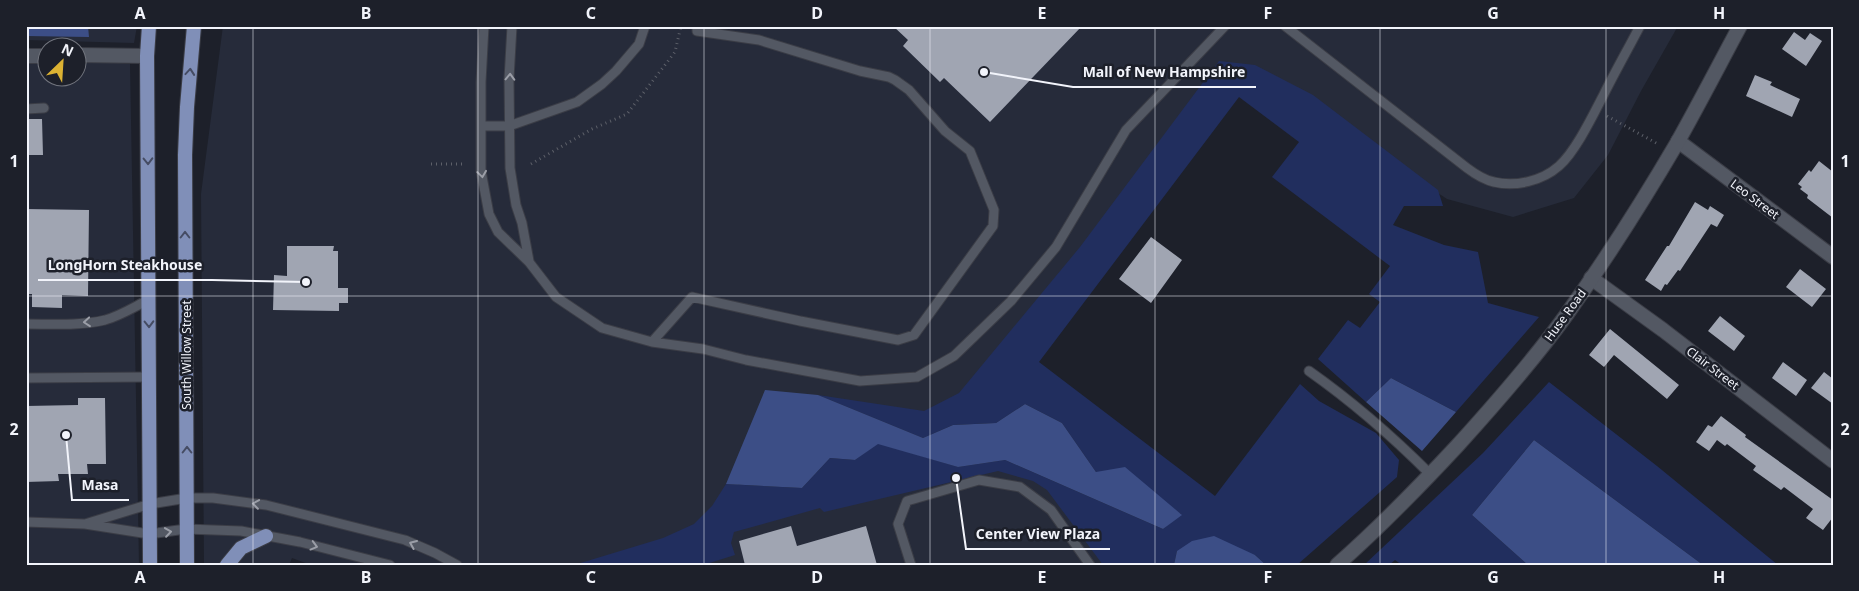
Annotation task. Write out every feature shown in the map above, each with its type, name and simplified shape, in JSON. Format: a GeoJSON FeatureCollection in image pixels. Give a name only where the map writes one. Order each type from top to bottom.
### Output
{"type":"FeatureCollection","features":[{"type":"Feature","properties":{"kind":"main road"},"geometry":{"type":"LineString","coordinates":[[149,26],[147,56],[150,565]]}},
{"type":"Feature","properties":{"kind":"main road","name":"South Willow Street"},"geometry":{"type":"LineString","coordinates":[[187,565],[185,155],[194,26]]}},
{"type":"Feature","properties":{"kind":"main road"},"geometry":{"type":"LineString","coordinates":[[226,565],[241,548],[266,536]]}},
{"type":"Feature","properties":{"kind":"street","name":"Huse Road"},"geometry":{"type":"LineString","coordinates":[[1337,565],[1430,474],[1483,418],[1533,358],[1592,278],[1622,233],[1678,141],[1740,26]]}},
{"type":"Feature","properties":{"kind":"street"},"geometry":{"type":"LineString","coordinates":[[88,55],[147,56]]}},
{"type":"Feature","properties":{"kind":"street","name":"Leo Street"},"geometry":{"type":"LineString","coordinates":[[1678,141],[1833,257]]}},
{"type":"Feature","properties":{"kind":"street","name":"Clair Street"},"geometry":{"type":"LineString","coordinates":[[1592,278],[1663,330],[1833,461]]}},
{"type":"Feature","properties":{"kind":"lane"},"geometry":{"type":"LineString","coordinates":[[484,26],[481,82],[481,171],[489,214],[498,232],[529,262],[556,297],[602,328],[652,342],[703,350],[860,381],[917,377],[954,356],[1011,300],[1056,247],[1126,130],[1225,26]]}},
{"type":"Feature","properties":{"kind":"lane"},"geometry":{"type":"LineString","coordinates":[[512,26],[509,126],[510,168],[529,262]]}},
{"type":"Feature","properties":{"kind":"lane"},"geometry":{"type":"LineString","coordinates":[[481,126],[509,126],[577,102],[616,71],[639,44],[645,26]]}},
{"type":"Feature","properties":{"kind":"lane"},"geometry":{"type":"LineString","coordinates":[[652,342],[692,297],[898,340],[914,334],[993,226],[994,210],[970,151],[945,131],[909,90],[902,85],[889,77],[860,71],[759,40],[698,31],[697,26]]}},
{"type":"Feature","properties":{"kind":"lane"},"geometry":{"type":"LineString","coordinates":[[1285,26],[1467,168],[1492,182],[1505,184],[1524,183],[1548,174],[1560,165],[1571,152],[1596,109],[1640,26]]}},
{"type":"Feature","properties":{"kind":"lane"},"geometry":{"type":"LineString","coordinates":[[26,109],[44,108]]}},
{"type":"Feature","properties":{"kind":"lane"},"geometry":{"type":"LineString","coordinates":[[26,324],[64,324],[104,320],[117,316],[148,300]]}},
{"type":"Feature","properties":{"kind":"lane"},"geometry":{"type":"LineString","coordinates":[[1309,371],[1396,440],[1430,474]]}},
{"type":"Feature","properties":{"kind":"lane"},"geometry":{"type":"LineString","coordinates":[[26,378],[150,377]]}},
{"type":"Feature","properties":{"kind":"lane"},"geometry":{"type":"LineString","coordinates":[[911,565],[898,524],[907,501],[979,480],[1020,487],[1051,510],[1090,565]]}},
{"type":"Feature","properties":{"kind":"lane"},"geometry":{"type":"LineString","coordinates":[[85,524],[150,504],[187,498],[213,498],[266,505],[406,540],[435,552],[457,565]]}},
{"type":"Feature","properties":{"kind":"lane"},"geometry":{"type":"LineString","coordinates":[[26,522],[85,524],[149,534],[186,529],[241,531],[390,565]]}},
{"type":"Feature","properties":{"kind":"path"},"geometry":{"type":"LineString","coordinates":[[531,164],[592,129],[627,114],[675,52],[681,26]]}},
{"type":"Feature","properties":{"kind":"path"},"geometry":{"type":"LineString","coordinates":[[1596,109],[1658,144]]}},
{"type":"Feature","properties":{"kind":"path"},"geometry":{"type":"LineString","coordinates":[[431,164],[465,164]]}},
{"type":"Feature","properties":{"kind":"shaded area"},"geometry":{"type":"Polygon","coordinates":[[[26,26],[137,26],[134,43],[88,42],[88,38],[38,38],[38,40],[26,40],[26,26]]]}},
{"type":"Feature","properties":{"kind":"shaded area"},"geometry":{"type":"Polygon","coordinates":[[[26,26],[88,26],[89,37],[26,36],[26,26]]]}},
{"type":"Feature","properties":{"kind":"shaded area"},"geometry":{"type":"Polygon","coordinates":[[[223,26],[1678,26],[1641,91],[1608,155],[1574,198],[1513,217],[1447,199],[1287,93],[1232,73],[919,449],[784,392],[724,513],[978,448],[1218,565],[311,565],[292,558],[289,565],[204,565],[201,194],[223,26]]]}},
{"type":"Feature","properties":{"kind":"shaded area"},"geometry":{"type":"Polygon","coordinates":[[[26,55],[38,56],[38,88],[88,88],[88,60],[130,64],[139,565],[26,565],[26,55]]]}},
{"type":"Feature","properties":{"kind":"shaded area"},"geometry":{"type":"Polygon","coordinates":[[[1219,61],[1255,65],[1313,95],[1438,190],[1443,206],[1404,206],[1393,225],[1444,245],[1478,252],[1488,303],[1539,317],[1456,412],[1391,378],[1366,402],[1318,359],[1348,320],[1360,328],[1380,302],[1369,294],[1390,266],[1272,177],[1299,142],[1239,97],[1039,362],[1215,496],[1300,384],[1319,401],[1376,433],[1399,460],[1397,477],[1297,565],[1266,565],[1255,555],[1177,551],[1174,565],[1103,565],[1047,490],[1033,481],[998,471],[824,512],[820,508],[734,532],[731,543],[735,555],[703,565],[574,565],[663,538],[694,524],[712,506],[726,484],[802,488],[830,458],[855,460],[878,443],[958,467],[1005,460],[1163,529],[1181,514],[1096,472],[1062,423],[1025,404],[996,423],[953,425],[923,438],[818,395],[924,411],[959,393],[1080,247],[1219,61]]]}},
{"type":"Feature","properties":{"kind":"shaded area"},"geometry":{"type":"Polygon","coordinates":[[[1391,378],[1456,412],[1422,451],[1366,402],[1391,378]]]}},
{"type":"Feature","properties":{"kind":"shaded area"},"geometry":{"type":"Polygon","coordinates":[[[1549,382],[1657,466],[1778,565],[1703,565],[1534,440],[1472,515],[1528,565],[1402,565],[1395,560],[1389,565],[1364,565],[1483,453],[1549,382]]]}},
{"type":"Feature","properties":{"kind":"shaded area"},"geometry":{"type":"Polygon","coordinates":[[[765,390],[818,395],[923,438],[953,425],[996,423],[1025,404],[1062,423],[1096,472],[1125,467],[1182,515],[1163,529],[1005,460],[958,467],[878,444],[855,460],[830,458],[802,488],[726,484],[765,390]]]}},
{"type":"Feature","properties":{"kind":"shaded area"},"geometry":{"type":"Polygon","coordinates":[[[1534,440],[1703,565],[1528,565],[1472,515],[1534,440]]]}},
{"type":"Feature","properties":{"kind":"shaded area"},"geometry":{"type":"Polygon","coordinates":[[[1214,536],[1255,555],[1266,565],[1174,565],[1177,551],[1192,541],[1214,536]]]}},
{"type":"Feature","properties":{"kind":"building"},"geometry":{"type":"Polygon","coordinates":[[[893,26],[1082,26],[990,122],[944,78],[940,82],[903,46],[908,40],[893,26]]]}},
{"type":"Feature","properties":{"kind":"building"},"geometry":{"type":"Polygon","coordinates":[[[1794,32],[1805,40],[1810,33],[1822,41],[1806,66],[1782,49],[1794,32]]]}},
{"type":"Feature","properties":{"kind":"building"},"geometry":{"type":"Polygon","coordinates":[[[1755,75],[1772,82],[1770,85],[1800,99],[1792,117],[1746,96],[1755,75]]]}},
{"type":"Feature","properties":{"kind":"building"},"geometry":{"type":"Polygon","coordinates":[[[26,119],[42,119],[43,155],[26,155],[26,119]]]}},
{"type":"Feature","properties":{"kind":"building"},"geometry":{"type":"Polygon","coordinates":[[[1819,161],[1833,172],[1833,218],[1807,198],[1808,195],[1800,189],[1802,187],[1798,184],[1809,170],[1811,172],[1819,161]]]}},
{"type":"Feature","properties":{"kind":"building"},"geometry":{"type":"Polygon","coordinates":[[[1695,202],[1708,210],[1710,206],[1724,215],[1717,227],[1711,224],[1680,271],[1678,270],[1661,291],[1645,280],[1667,246],[1669,246],[1695,202]]]}},
{"type":"Feature","properties":{"kind":"building"},"geometry":{"type":"Polygon","coordinates":[[[26,209],[89,210],[88,296],[62,295],[62,308],[32,307],[32,294],[26,294],[26,209]]]}},
{"type":"Feature","properties":{"kind":"building"},"geometry":{"type":"Polygon","coordinates":[[[1151,237],[1182,260],[1151,303],[1119,279],[1151,237]]]}},
{"type":"Feature","properties":{"kind":"building"},"geometry":{"type":"Polygon","coordinates":[[[287,246],[334,246],[333,251],[338,251],[338,288],[348,288],[348,303],[339,303],[339,311],[273,310],[274,275],[287,276],[287,246]]]}},
{"type":"Feature","properties":{"kind":"building"},"geometry":{"type":"Polygon","coordinates":[[[1800,269],[1826,289],[1812,307],[1786,287],[1800,269]]]}},
{"type":"Feature","properties":{"kind":"building"},"geometry":{"type":"Polygon","coordinates":[[[1720,316],[1745,336],[1734,351],[1708,331],[1720,316]]]}},
{"type":"Feature","properties":{"kind":"building"},"geometry":{"type":"Polygon","coordinates":[[[1610,329],[1679,385],[1667,399],[1614,355],[1604,367],[1589,355],[1610,329]]]}},
{"type":"Feature","properties":{"kind":"building"},"geometry":{"type":"Polygon","coordinates":[[[1783,362],[1807,380],[1796,396],[1772,378],[1783,362]]]}},
{"type":"Feature","properties":{"kind":"building"},"geometry":{"type":"Polygon","coordinates":[[[1824,372],[1833,379],[1833,404],[1811,388],[1824,372]]]}},
{"type":"Feature","properties":{"kind":"building"},"geometry":{"type":"Polygon","coordinates":[[[78,398],[105,398],[106,464],[87,464],[88,474],[58,474],[59,481],[26,482],[26,406],[78,405],[78,398]]]}},
{"type":"Feature","properties":{"kind":"building"},"geometry":{"type":"Polygon","coordinates":[[[1721,416],[1746,435],[1745,437],[1833,500],[1833,517],[1823,530],[1806,518],[1813,509],[1784,487],[1781,490],[1753,470],[1756,466],[1727,444],[1725,446],[1717,440],[1709,451],[1696,442],[1708,425],[1712,427],[1721,416]]]}},
{"type":"Feature","properties":{"kind":"building"},"geometry":{"type":"Polygon","coordinates":[[[791,526],[797,546],[866,526],[877,565],[745,565],[739,541],[791,526]]]}},
{"type":"Feature","properties":{"kind":"place","name":"Mall of New Hampshire"},"geometry":{"type":"Point","coordinates":[984,72]}},
{"type":"Feature","properties":{"kind":"place","name":"LongHorn Steakhouse"},"geometry":{"type":"Point","coordinates":[306,282]}},
{"type":"Feature","properties":{"kind":"place","name":"Masa"},"geometry":{"type":"Point","coordinates":[66,435]}},
{"type":"Feature","properties":{"kind":"place","name":"Center View Plaza"},"geometry":{"type":"Point","coordinates":[956,478]}}]}
